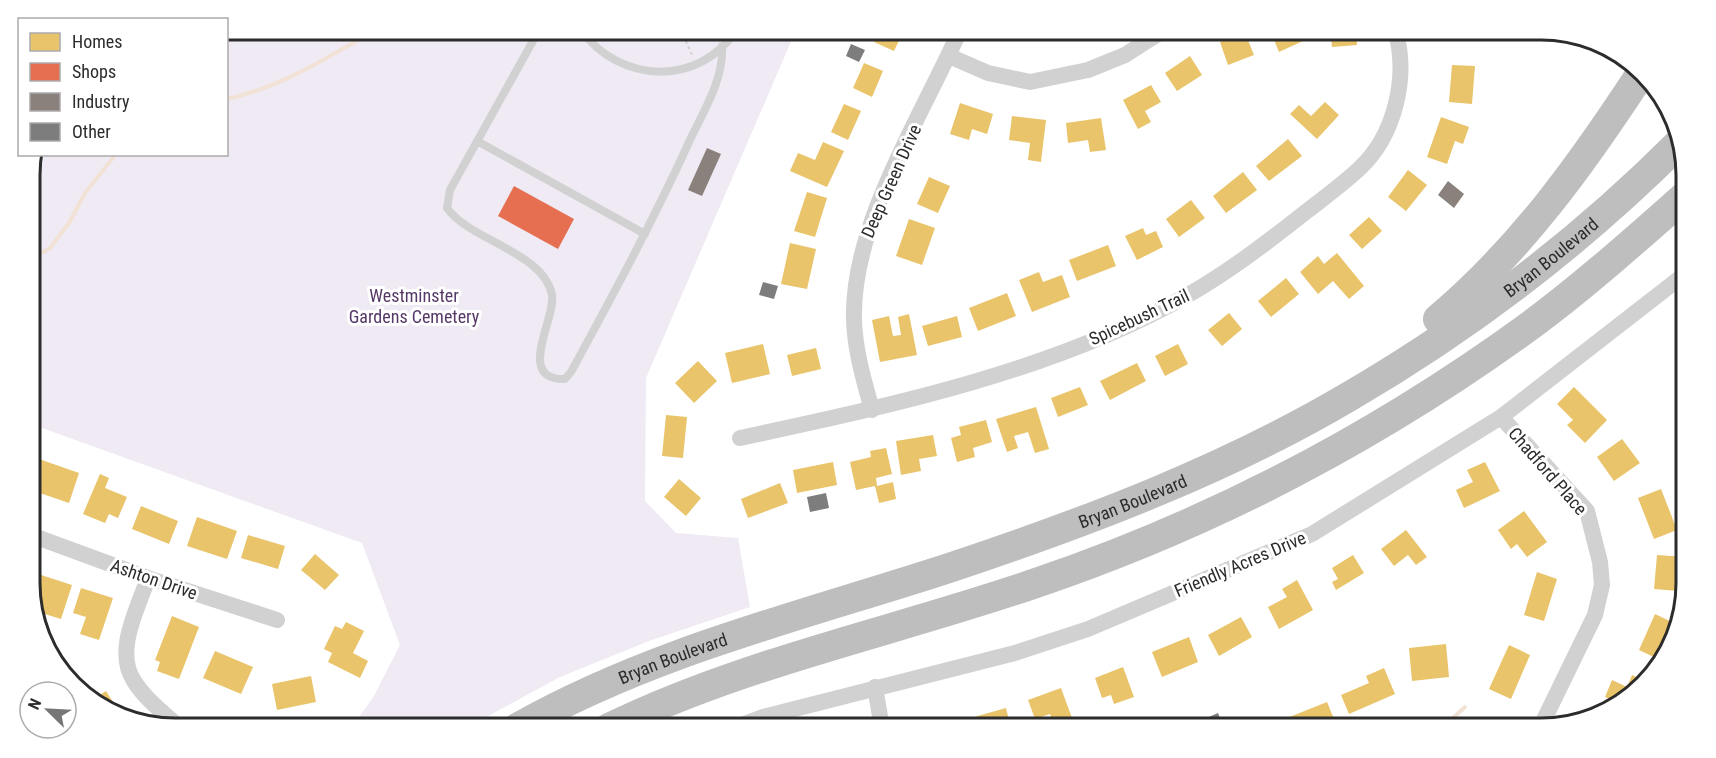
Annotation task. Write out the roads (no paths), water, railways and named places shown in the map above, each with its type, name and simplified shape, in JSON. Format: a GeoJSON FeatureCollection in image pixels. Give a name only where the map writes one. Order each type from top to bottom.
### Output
{"type":"FeatureCollection","features":[{"type":"Feature","properties":{"kind":"highway"},"geometry":{"type":"LineString","coordinates":[[1236,456],[1285,418],[1354,379],[1398,349],[1439,318],[1483,279],[1562,190],[1636,80]]}},
{"type":"Feature","properties":{"kind":"highway","name":"Bryan Boulevard"},"geometry":{"type":"LineString","coordinates":[[536,718],[589,690],[666,657],[756,626],[947,568],[1098,515],[1236,456],[1348,398],[1425,349],[1555,254],[1604,213],[1672,149]]}},
{"type":"Feature","properties":{"kind":"highway"},"geometry":{"type":"LineString","coordinates":[[634,718],[709,686],[1086,565],[1159,537],[1308,466],[1417,403],[1514,337],[1578,288],[1676,204]]}},
{"type":"Feature","properties":{"kind":"street","name":"Deep Green Drive"},"geometry":{"type":"LineString","coordinates":[[872,410],[860,369],[854,320],[857,278],[863,245],[878,204],[955,41]]}},
{"type":"Feature","properties":{"kind":"street"},"geometry":{"type":"LineString","coordinates":[[949,56],[988,73],[1030,82],[1088,70],[1125,55],[1147,41]]}},
{"type":"Feature","properties":{"kind":"street","name":"Spicebush Trail"},"geometry":{"type":"LineString","coordinates":[[741,438],[929,396],[1073,347],[1188,295],[1261,248],[1361,167],[1385,135],[1399,90],[1398,41]]}},
{"type":"Feature","properties":{"kind":"street","name":"Friendly Acres Drive"},"geometry":{"type":"LineString","coordinates":[[761,718],[1015,653],[1088,629],[1302,538],[1502,417],[1676,281]]}},
{"type":"Feature","properties":{"kind":"street","name":"Chadford Place"},"geometry":{"type":"LineString","coordinates":[[1502,417],[1587,511],[1600,562],[1602,585],[1595,615],[1545,717]]}},
{"type":"Feature","properties":{"kind":"street","name":"Ashton Drive"},"geometry":{"type":"LineString","coordinates":[[40,538],[148,578],[277,620]]}},
{"type":"Feature","properties":{"kind":"street"},"geometry":{"type":"LineString","coordinates":[[148,578],[127,640],[126,659],[133,680],[170,717]]}},
{"type":"Feature","properties":{"kind":"street"},"geometry":{"type":"LineString","coordinates":[[875,687],[880,717]]}},
{"type":"Feature","properties":{"kind":"lane"},"geometry":{"type":"LineString","coordinates":[[533,41],[450,190],[447,208],[455,220],[524,258],[543,278],[552,294],[550,315],[539,359],[544,373],[554,379],[565,379],[571,372],[645,234],[710,96],[723,63],[722,46]]}},
{"type":"Feature","properties":{"kind":"lane"},"geometry":{"type":"LineString","coordinates":[[589,41],[592,46],[619,64],[650,72],[682,69],[712,56],[726,41]]}},
{"type":"Feature","properties":{"kind":"lane"},"geometry":{"type":"LineString","coordinates":[[477,141],[645,234]]}},
{"type":"Feature","properties":{"kind":"waterway"},"geometry":{"type":"LineString","coordinates":[[228,98],[281,81],[356,41]]}},
{"type":"Feature","properties":{"kind":"waterway"},"geometry":{"type":"LineString","coordinates":[[41,253],[50,248],[69,223],[85,193],[114,156]]}},
{"type":"Feature","properties":{"kind":"waterway"},"geometry":{"type":"LineString","coordinates":[[1454,717],[1465,707]]}},
{"type":"Feature","properties":{"kind":"park label","name":"Westminster Gardens Cemetery"},"geometry":{"type":"Point","coordinates":[414,305]}}]}
